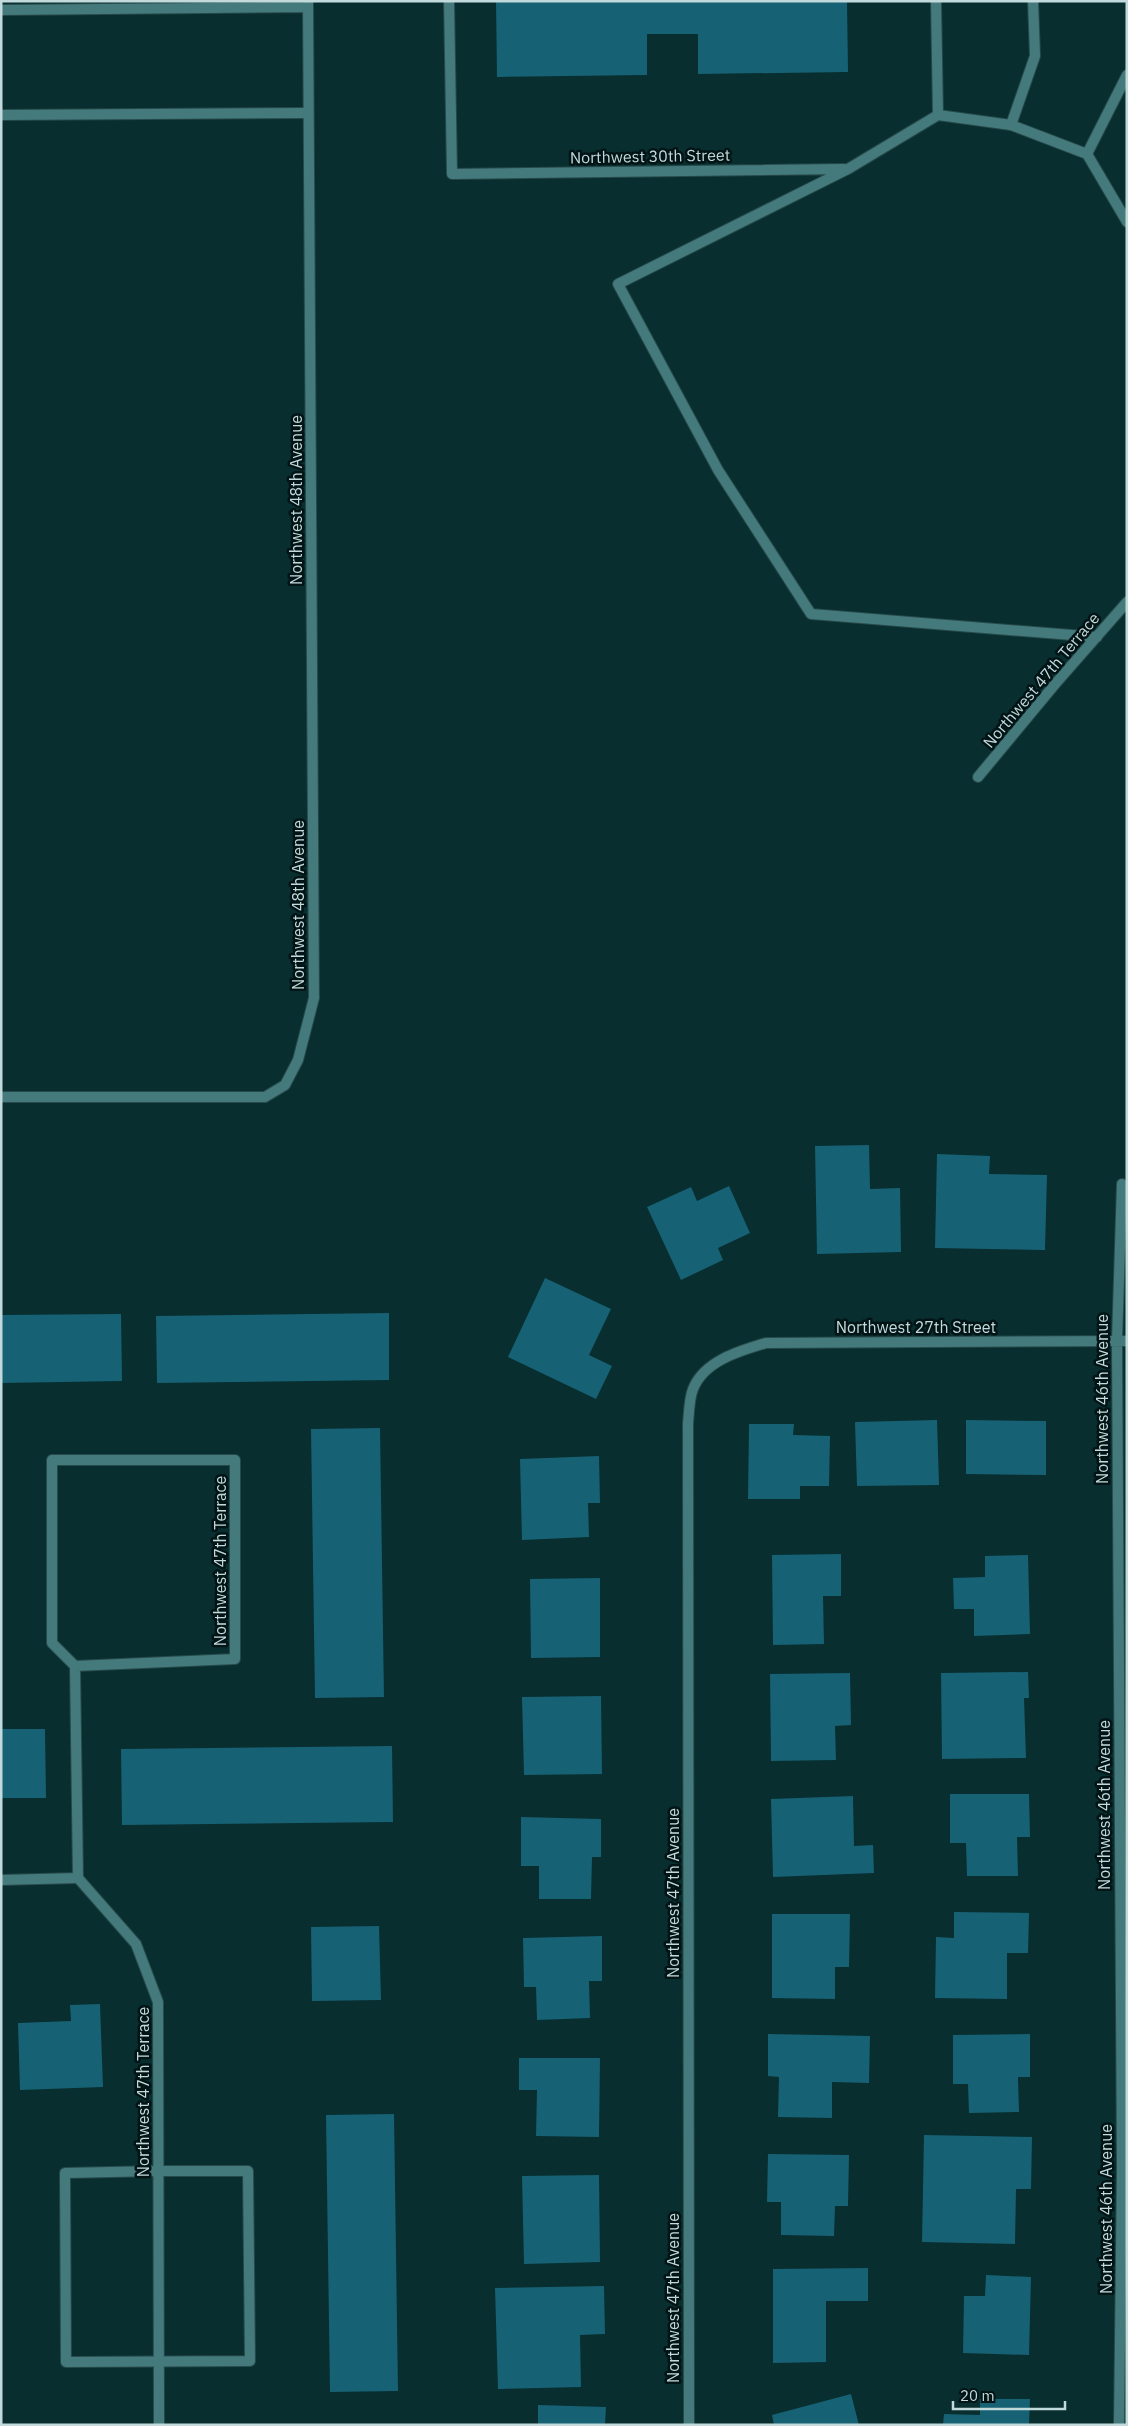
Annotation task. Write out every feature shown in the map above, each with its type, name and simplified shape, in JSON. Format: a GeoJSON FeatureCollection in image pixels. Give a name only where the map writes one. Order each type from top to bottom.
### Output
{"type":"FeatureCollection","features":[{"type":"Feature","properties":{"kind":"street","name":"Northwest 30th Street"},"geometry":{"type":"LineString","coordinates":[[449,1],[452,174],[848,169]]}},
{"type":"Feature","properties":{"kind":"street"},"geometry":{"type":"LineString","coordinates":[[936,1],[938,114]]}},
{"type":"Feature","properties":{"kind":"street"},"geometry":{"type":"LineString","coordinates":[[1011,125],[1035,56],[1033,1]]}},
{"type":"Feature","properties":{"kind":"street"},"geometry":{"type":"LineString","coordinates":[[1,10],[308,4]]}},
{"type":"Feature","properties":{"kind":"street","name":"Northwest 48th Avenue"},"geometry":{"type":"LineString","coordinates":[[1,1097],[265,1097],[285,1085],[298,1060],[314,998],[308,4]]}},
{"type":"Feature","properties":{"kind":"street"},"geometry":{"type":"LineString","coordinates":[[1087,154],[1127,75]]}},
{"type":"Feature","properties":{"kind":"street"},"geometry":{"type":"LineString","coordinates":[[1,115],[308,113]]}},
{"type":"Feature","properties":{"kind":"street"},"geometry":{"type":"LineString","coordinates":[[1097,637],[810,614],[718,470],[618,284],[848,169],[938,114],[1011,125],[1087,154],[1127,222]]}},
{"type":"Feature","properties":{"kind":"street","name":"Northwest 47th Terrace"},"geometry":{"type":"LineString","coordinates":[[978,777],[1127,602]]}},
{"type":"Feature","properties":{"kind":"street","name":"Northwest 46th Avenue"},"geometry":{"type":"LineString","coordinates":[[1119,2425],[1123,2324],[1122,1184]]}},
{"type":"Feature","properties":{"kind":"street","name":"Northwest 27th Street"},"geometry":{"type":"LineString","coordinates":[[710,1367],[736,1352],[766,1343],[1122,1340]]}},
{"type":"Feature","properties":{"kind":"street","name":"Northwest 47th Avenue"},"geometry":{"type":"LineString","coordinates":[[688,2425],[688,1424],[692,1389],[710,1367]]}},
{"type":"Feature","properties":{"kind":"street","name":"Northwest 47th Terrace"},"geometry":{"type":"LineString","coordinates":[[52,1460],[235,1460],[235,1659],[75,1666],[52,1643],[52,1460]]}},
{"type":"Feature","properties":{"kind":"street"},"geometry":{"type":"LineString","coordinates":[[1,1880],[78,1878],[75,1666]]}},
{"type":"Feature","properties":{"kind":"street","name":"Northwest 47th Terrace"},"geometry":{"type":"LineString","coordinates":[[78,1878],[136,1944],[158,2002],[159,2425]]}},
{"type":"Feature","properties":{"kind":"street"},"geometry":{"type":"LineString","coordinates":[[248,2171],[250,2361],[160,2362],[66,2362],[65,2173],[248,2171]]}},
{"type":"Feature","properties":{"kind":"building"},"geometry":{"type":"Polygon","coordinates":[[[496,1],[847,1],[848,72],[698,74],[698,34],[647,34],[647,75],[497,77],[496,1]]]}},
{"type":"Feature","properties":{"kind":"building"},"geometry":{"type":"Polygon","coordinates":[[[869,1145],[870,1189],[900,1188],[901,1252],[817,1254],[815,1146],[869,1145]]]}},
{"type":"Feature","properties":{"kind":"building"},"geometry":{"type":"Polygon","coordinates":[[[937,1154],[990,1156],[989,1174],[1047,1175],[1045,1250],[935,1248],[937,1154]]]}},
{"type":"Feature","properties":{"kind":"building"},"geometry":{"type":"Polygon","coordinates":[[[729,1186],[750,1233],[718,1248],[723,1260],[681,1280],[647,1207],[691,1187],[697,1201],[729,1186]]]}},
{"type":"Feature","properties":{"kind":"building"},"geometry":{"type":"Polygon","coordinates":[[[545,1278],[611,1309],[589,1355],[612,1366],[596,1399],[508,1357],[545,1278]]]}},
{"type":"Feature","properties":{"kind":"building"},"geometry":{"type":"Polygon","coordinates":[[[389,1313],[389,1380],[157,1383],[156,1316],[389,1313]]]}},
{"type":"Feature","properties":{"kind":"building"},"geometry":{"type":"Polygon","coordinates":[[[121,1314],[122,1381],[1,1383],[1,1315],[121,1314]]]}},
{"type":"Feature","properties":{"kind":"building"},"geometry":{"type":"Polygon","coordinates":[[[937,1420],[939,1485],[857,1486],[855,1422],[937,1420]]]}},
{"type":"Feature","properties":{"kind":"building"},"geometry":{"type":"Polygon","coordinates":[[[966,1420],[1046,1421],[1046,1475],[966,1474],[966,1420]]]}},
{"type":"Feature","properties":{"kind":"building"},"geometry":{"type":"Polygon","coordinates":[[[749,1424],[794,1424],[793,1435],[830,1436],[829,1486],[800,1486],[800,1499],[748,1499],[749,1424]]]}},
{"type":"Feature","properties":{"kind":"building"},"geometry":{"type":"Polygon","coordinates":[[[380,1428],[384,1697],[315,1698],[311,1429],[380,1428]]]}},
{"type":"Feature","properties":{"kind":"building"},"geometry":{"type":"Polygon","coordinates":[[[599,1456],[600,1503],[588,1503],[589,1537],[522,1540],[520,1459],[599,1456]]]}},
{"type":"Feature","properties":{"kind":"building"},"geometry":{"type":"Polygon","coordinates":[[[841,1554],[841,1596],[823,1596],[824,1644],[773,1645],[772,1555],[841,1554]]]}},
{"type":"Feature","properties":{"kind":"building"},"geometry":{"type":"Polygon","coordinates":[[[1028,1555],[1030,1634],[974,1636],[974,1609],[954,1609],[953,1578],[985,1577],[985,1556],[1028,1555]]]}},
{"type":"Feature","properties":{"kind":"building"},"geometry":{"type":"Polygon","coordinates":[[[600,1578],[600,1657],[531,1658],[530,1579],[600,1578]]]}},
{"type":"Feature","properties":{"kind":"building"},"geometry":{"type":"Polygon","coordinates":[[[1028,1672],[1029,1698],[1024,1698],[1026,1758],[942,1759],[941,1673],[1028,1672]]]}},
{"type":"Feature","properties":{"kind":"building"},"geometry":{"type":"Polygon","coordinates":[[[850,1673],[851,1725],[835,1726],[836,1760],[771,1761],[770,1674],[850,1673]]]}},
{"type":"Feature","properties":{"kind":"building"},"geometry":{"type":"Polygon","coordinates":[[[601,1696],[602,1774],[524,1775],[522,1697],[601,1696]]]}},
{"type":"Feature","properties":{"kind":"building"},"geometry":{"type":"Polygon","coordinates":[[[1,1729],[45,1729],[46,1798],[1,1798],[1,1729]]]}},
{"type":"Feature","properties":{"kind":"building"},"geometry":{"type":"Polygon","coordinates":[[[392,1746],[393,1822],[122,1825],[121,1749],[392,1746]]]}},
{"type":"Feature","properties":{"kind":"building"},"geometry":{"type":"Polygon","coordinates":[[[950,1794],[1029,1794],[1030,1837],[1017,1837],[1018,1876],[967,1876],[966,1843],[950,1843],[950,1794]]]}},
{"type":"Feature","properties":{"kind":"building"},"geometry":{"type":"Polygon","coordinates":[[[853,1796],[854,1846],[873,1845],[874,1873],[773,1877],[771,1799],[853,1796]]]}},
{"type":"Feature","properties":{"kind":"building"},"geometry":{"type":"Polygon","coordinates":[[[521,1817],[601,1819],[601,1857],[592,1857],[591,1899],[539,1899],[539,1866],[521,1866],[521,1817]]]}},
{"type":"Feature","properties":{"kind":"building"},"geometry":{"type":"Polygon","coordinates":[[[954,1912],[1029,1913],[1028,1953],[1007,1953],[1007,1999],[935,1998],[936,1937],[954,1938],[954,1912]]]}},
{"type":"Feature","properties":{"kind":"building"},"geometry":{"type":"Polygon","coordinates":[[[772,1914],[850,1914],[849,1967],[835,1967],[835,1999],[772,1998],[772,1914]]]}},
{"type":"Feature","properties":{"kind":"building"},"geometry":{"type":"Polygon","coordinates":[[[379,1926],[381,2000],[312,2001],[311,1927],[379,1926]]]}},
{"type":"Feature","properties":{"kind":"building"},"geometry":{"type":"Polygon","coordinates":[[[602,1936],[602,1981],[589,1981],[590,2018],[537,2020],[536,1987],[524,1987],[523,1938],[602,1936]]]}},
{"type":"Feature","properties":{"kind":"building"},"geometry":{"type":"Polygon","coordinates":[[[100,2004],[103,2087],[20,2090],[18,2023],[71,2021],[70,2005],[100,2004]]]}},
{"type":"Feature","properties":{"kind":"building"},"geometry":{"type":"Polygon","coordinates":[[[768,2034],[870,2036],[869,2083],[832,2082],[832,2118],[778,2117],[779,2077],[768,2076],[768,2034]]]}},
{"type":"Feature","properties":{"kind":"building"},"geometry":{"type":"Polygon","coordinates":[[[1030,2034],[1030,2077],[1018,2077],[1019,2112],[969,2113],[968,2084],[953,2084],[953,2035],[1030,2034]]]}},
{"type":"Feature","properties":{"kind":"building"},"geometry":{"type":"Polygon","coordinates":[[[519,2058],[600,2058],[599,2137],[536,2136],[537,2090],[519,2090],[519,2058]]]}},
{"type":"Feature","properties":{"kind":"building"},"geometry":{"type":"Polygon","coordinates":[[[394,2114],[398,2391],[330,2392],[326,2115],[394,2114]]]}},
{"type":"Feature","properties":{"kind":"building"},"geometry":{"type":"Polygon","coordinates":[[[924,2135],[1032,2137],[1031,2189],[1016,2189],[1015,2244],[922,2242],[924,2135]]]}},
{"type":"Feature","properties":{"kind":"building"},"geometry":{"type":"Polygon","coordinates":[[[768,2154],[849,2155],[848,2206],[835,2206],[834,2236],[781,2235],[781,2202],[767,2202],[768,2154]]]}},
{"type":"Feature","properties":{"kind":"building"},"geometry":{"type":"Polygon","coordinates":[[[599,2175],[600,2262],[524,2264],[522,2176],[599,2175]]]}},
{"type":"Feature","properties":{"kind":"building"},"geometry":{"type":"Polygon","coordinates":[[[868,2268],[868,2301],[826,2301],[826,2362],[773,2363],[773,2269],[868,2268]]]}},
{"type":"Feature","properties":{"kind":"building"},"geometry":{"type":"Polygon","coordinates":[[[986,2275],[1031,2277],[1029,2355],[963,2353],[964,2296],[985,2296],[986,2275]]]}},
{"type":"Feature","properties":{"kind":"building"},"geometry":{"type":"Polygon","coordinates":[[[604,2286],[605,2334],[580,2335],[581,2387],[498,2389],[495,2288],[604,2286]]]}},
{"type":"Feature","properties":{"kind":"building"},"geometry":{"type":"Polygon","coordinates":[[[851,2394],[859,2425],[774,2425],[772,2415],[851,2394]]]}},
{"type":"Feature","properties":{"kind":"building"},"geometry":{"type":"Polygon","coordinates":[[[980,2399],[1030,2399],[1029,2425],[943,2425],[944,2414],[980,2415],[980,2399]]]}},
{"type":"Feature","properties":{"kind":"building"},"geometry":{"type":"Polygon","coordinates":[[[538,2405],[606,2407],[605,2425],[538,2425],[538,2405]]]}}]}
